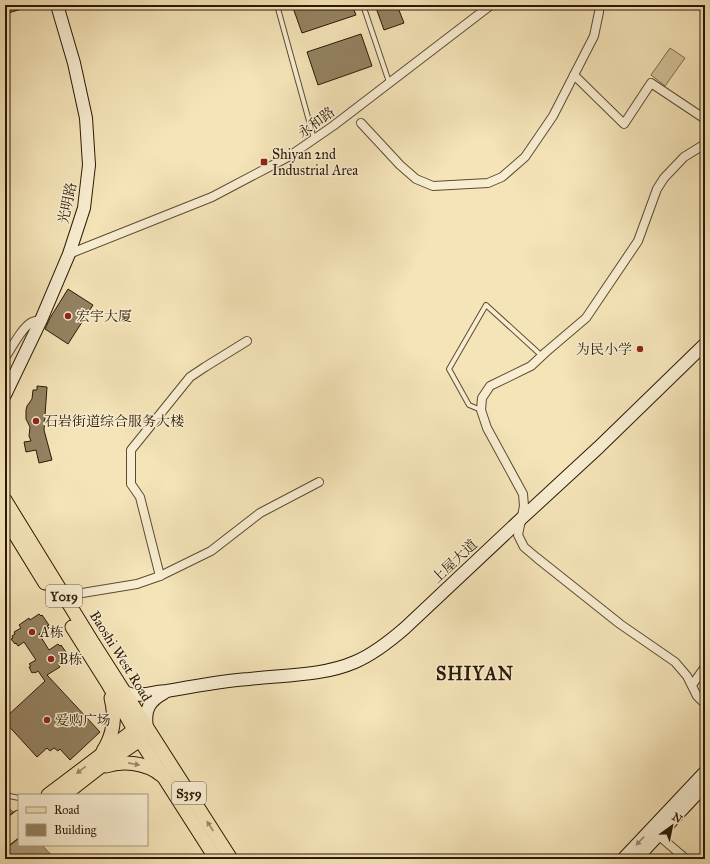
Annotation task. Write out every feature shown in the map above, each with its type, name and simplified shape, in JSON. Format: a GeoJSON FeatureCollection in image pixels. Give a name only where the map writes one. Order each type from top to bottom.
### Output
{"type":"FeatureCollection","features":[{"type":"Feature","properties":{"kind":"main road","name":"Baoshi West Road"},"geometry":{"type":"LineString","coordinates":[[5,500],[124,692],[140,733]]}},
{"type":"Feature","properties":{"kind":"main road","name":"Baoshi West Road"},"geometry":{"type":"LineString","coordinates":[[5,518],[140,733]]}},
{"type":"Feature","properties":{"kind":"main road"},"geometry":{"type":"LineString","coordinates":[[100,761],[104,749],[112,734],[114,719],[114,710],[108,684]]}},
{"type":"Feature","properties":{"kind":"main road","name":"S359"},"geometry":{"type":"LineString","coordinates":[[50,794],[140,733]]}},
{"type":"Feature","properties":{"kind":"main road","name":"S359"},"geometry":{"type":"LineString","coordinates":[[140,733],[165,779],[216,859]]}},
{"type":"Feature","properties":{"kind":"main road","name":"S359"},"geometry":{"type":"LineString","coordinates":[[140,733],[231,859]]}},
{"type":"Feature","properties":{"kind":"main road","name":"S359"},"geometry":{"type":"LineString","coordinates":[[100,761],[111,764],[134,764],[152,769],[165,779]]}},
{"type":"Feature","properties":{"kind":"main road","name":"S359"},"geometry":{"type":"LineString","coordinates":[[65,794],[100,761]]}},
{"type":"Feature","properties":{"kind":"main road"},"geometry":{"type":"LineString","coordinates":[[5,828],[18,818]]}},
{"type":"Feature","properties":{"kind":"main road"},"geometry":{"type":"LineString","coordinates":[[5,840],[18,830]]}},
{"type":"Feature","properties":{"kind":"street","name":"光明路"},"geometry":{"type":"LineString","coordinates":[[5,396],[41,320],[69,254],[84,208],[89,165],[86,118],[74,63],[57,5]]}},
{"type":"Feature","properties":{"kind":"street","name":"永和路"},"geometry":{"type":"LineString","coordinates":[[69,254],[212,197],[288,157],[333,126],[492,5]]}},
{"type":"Feature","properties":{"kind":"street"},"geometry":{"type":"LineString","coordinates":[[361,123],[400,165],[416,179],[433,186],[488,183],[502,177],[525,157],[553,116],[594,36],[599,5]]}},
{"type":"Feature","properties":{"kind":"street"},"geometry":{"type":"LineString","coordinates":[[574,75],[624,124],[651,83],[705,119]]}},
{"type":"Feature","properties":{"kind":"street"},"geometry":{"type":"LineString","coordinates":[[705,144],[684,157],[664,178],[657,189],[638,241],[586,318],[531,366],[490,386],[482,398],[481,410],[487,428],[523,494],[524,506],[518,535],[524,546],[543,563],[620,624],[675,662],[687,676],[698,696],[705,704]]}},
{"type":"Feature","properties":{"kind":"street"},"geometry":{"type":"LineString","coordinates":[[5,358],[27,326],[33,321],[41,320]]}},
{"type":"Feature","properties":{"kind":"street"},"geometry":{"type":"LineString","coordinates":[[160,576],[140,497],[131,484],[131,450],[190,377],[247,341]]}},
{"type":"Feature","properties":{"kind":"street","name":"上屋大道"},"geometry":{"type":"LineString","coordinates":[[124,692],[131,695],[148,694],[224,681],[319,672],[356,662],[372,653],[390,641],[599,447],[705,344]]}},
{"type":"Feature","properties":{"kind":"street"},"geometry":{"type":"LineString","coordinates":[[64,596],[136,584],[160,576],[211,551],[260,513],[319,482]]}},
{"type":"Feature","properties":{"kind":"street"},"geometry":{"type":"LineString","coordinates":[[692,685],[705,666]]}},
{"type":"Feature","properties":{"kind":"street","name":"上屋大道"},"geometry":{"type":"LineString","coordinates":[[140,733],[150,703],[167,691]]}},
{"type":"Feature","properties":{"kind":"street"},"geometry":{"type":"LineString","coordinates":[[623,859],[705,772]]}},
{"type":"Feature","properties":{"kind":"street"},"geometry":{"type":"LineString","coordinates":[[636,859],[705,785]]}},
{"type":"Feature","properties":{"kind":"street"},"geometry":{"type":"LineString","coordinates":[[658,835],[686,859]]}},
{"type":"Feature","properties":{"kind":"lane"},"geometry":{"type":"LineString","coordinates":[[277,5],[314,140]]}},
{"type":"Feature","properties":{"kind":"lane"},"geometry":{"type":"LineString","coordinates":[[364,5],[390,83]]}},
{"type":"Feature","properties":{"kind":"lane"},"geometry":{"type":"LineString","coordinates":[[481,410],[469,405],[449,369],[486,305],[542,356]]}},
{"type":"Feature","properties":{"kind":"lane"},"geometry":{"type":"LineString","coordinates":[[5,795],[18,798]]}},
{"type":"Feature","properties":{"kind":"shaded area"},"geometry":{"type":"Polygon","coordinates":[[[670,48],[685,58],[665,86],[651,75],[670,48]]]}},
{"type":"Feature","properties":{"kind":"shaded area"},"geometry":{"type":"Polygon","coordinates":[[[5,805],[18,816],[18,846],[43,846],[55,859],[5,859],[5,805]]]}},
{"type":"Feature","properties":{"kind":"building"},"geometry":{"type":"Polygon","coordinates":[[[5,5],[28,5],[28,7],[5,14],[5,5]]]}},
{"type":"Feature","properties":{"kind":"building"},"geometry":{"type":"Polygon","coordinates":[[[292,5],[352,5],[356,15],[302,33],[292,5]]]}},
{"type":"Feature","properties":{"kind":"building"},"geometry":{"type":"Polygon","coordinates":[[[375,5],[397,5],[404,23],[384,30],[375,5]]]}},
{"type":"Feature","properties":{"kind":"building"},"geometry":{"type":"Polygon","coordinates":[[[361,34],[372,66],[318,85],[307,52],[361,34]]]}},
{"type":"Feature","properties":{"kind":"building","name":"宏宇大厦"},"geometry":{"type":"Polygon","coordinates":[[[68,289],[93,305],[68,344],[45,329],[68,289]]]}},
{"type":"Feature","properties":{"kind":"building","name":"石岩街道综合服务大楼"},"geometry":{"type":"Polygon","coordinates":[[[37,386],[47,387],[44,430],[52,460],[39,463],[36,450],[26,452],[24,442],[31,441],[29,436],[30,427],[26,419],[26,410],[32,399],[33,390],[37,390],[37,386]]]}},
{"type":"Feature","properties":{"kind":"building","name":"爱购广场"},"geometry":{"type":"Polygon","coordinates":[[[39,614],[41,616],[42,615],[49,625],[47,626],[49,628],[39,634],[49,650],[58,644],[60,646],[61,645],[68,655],[66,656],[67,658],[58,664],[60,667],[47,675],[100,732],[70,760],[60,749],[58,751],[54,748],[50,751],[47,748],[37,757],[5,722],[5,718],[45,681],[38,671],[32,673],[29,667],[31,666],[29,664],[36,660],[24,642],[18,646],[11,639],[15,634],[14,632],[21,628],[19,625],[29,618],[30,620],[39,614]]]}},
{"type":"Feature","properties":{"kind":"place","name":"Shiyan 2nd Industrial Area"},"geometry":{"type":"Point","coordinates":[264,162]}},
{"type":"Feature","properties":{"kind":"place","name":"宏宇大厦"},"geometry":{"type":"Point","coordinates":[68,316]}},
{"type":"Feature","properties":{"kind":"place","name":"为民小学"},"geometry":{"type":"Point","coordinates":[640,349]}},
{"type":"Feature","properties":{"kind":"place","name":"石岩街道综合服务大楼"},"geometry":{"type":"Point","coordinates":[36,421]}},
{"type":"Feature","properties":{"kind":"place","name":"A栋"},"geometry":{"type":"Point","coordinates":[32,632]}},
{"type":"Feature","properties":{"kind":"place","name":"B栋"},"geometry":{"type":"Point","coordinates":[51,659]}},
{"type":"Feature","properties":{"kind":"place","name":"爱购广场"},"geometry":{"type":"Point","coordinates":[47,720]}},
{"type":"Feature","properties":{"kind":"district","name":"SHIYAN"},"geometry":{"type":"Point","coordinates":[475,674]}}]}
